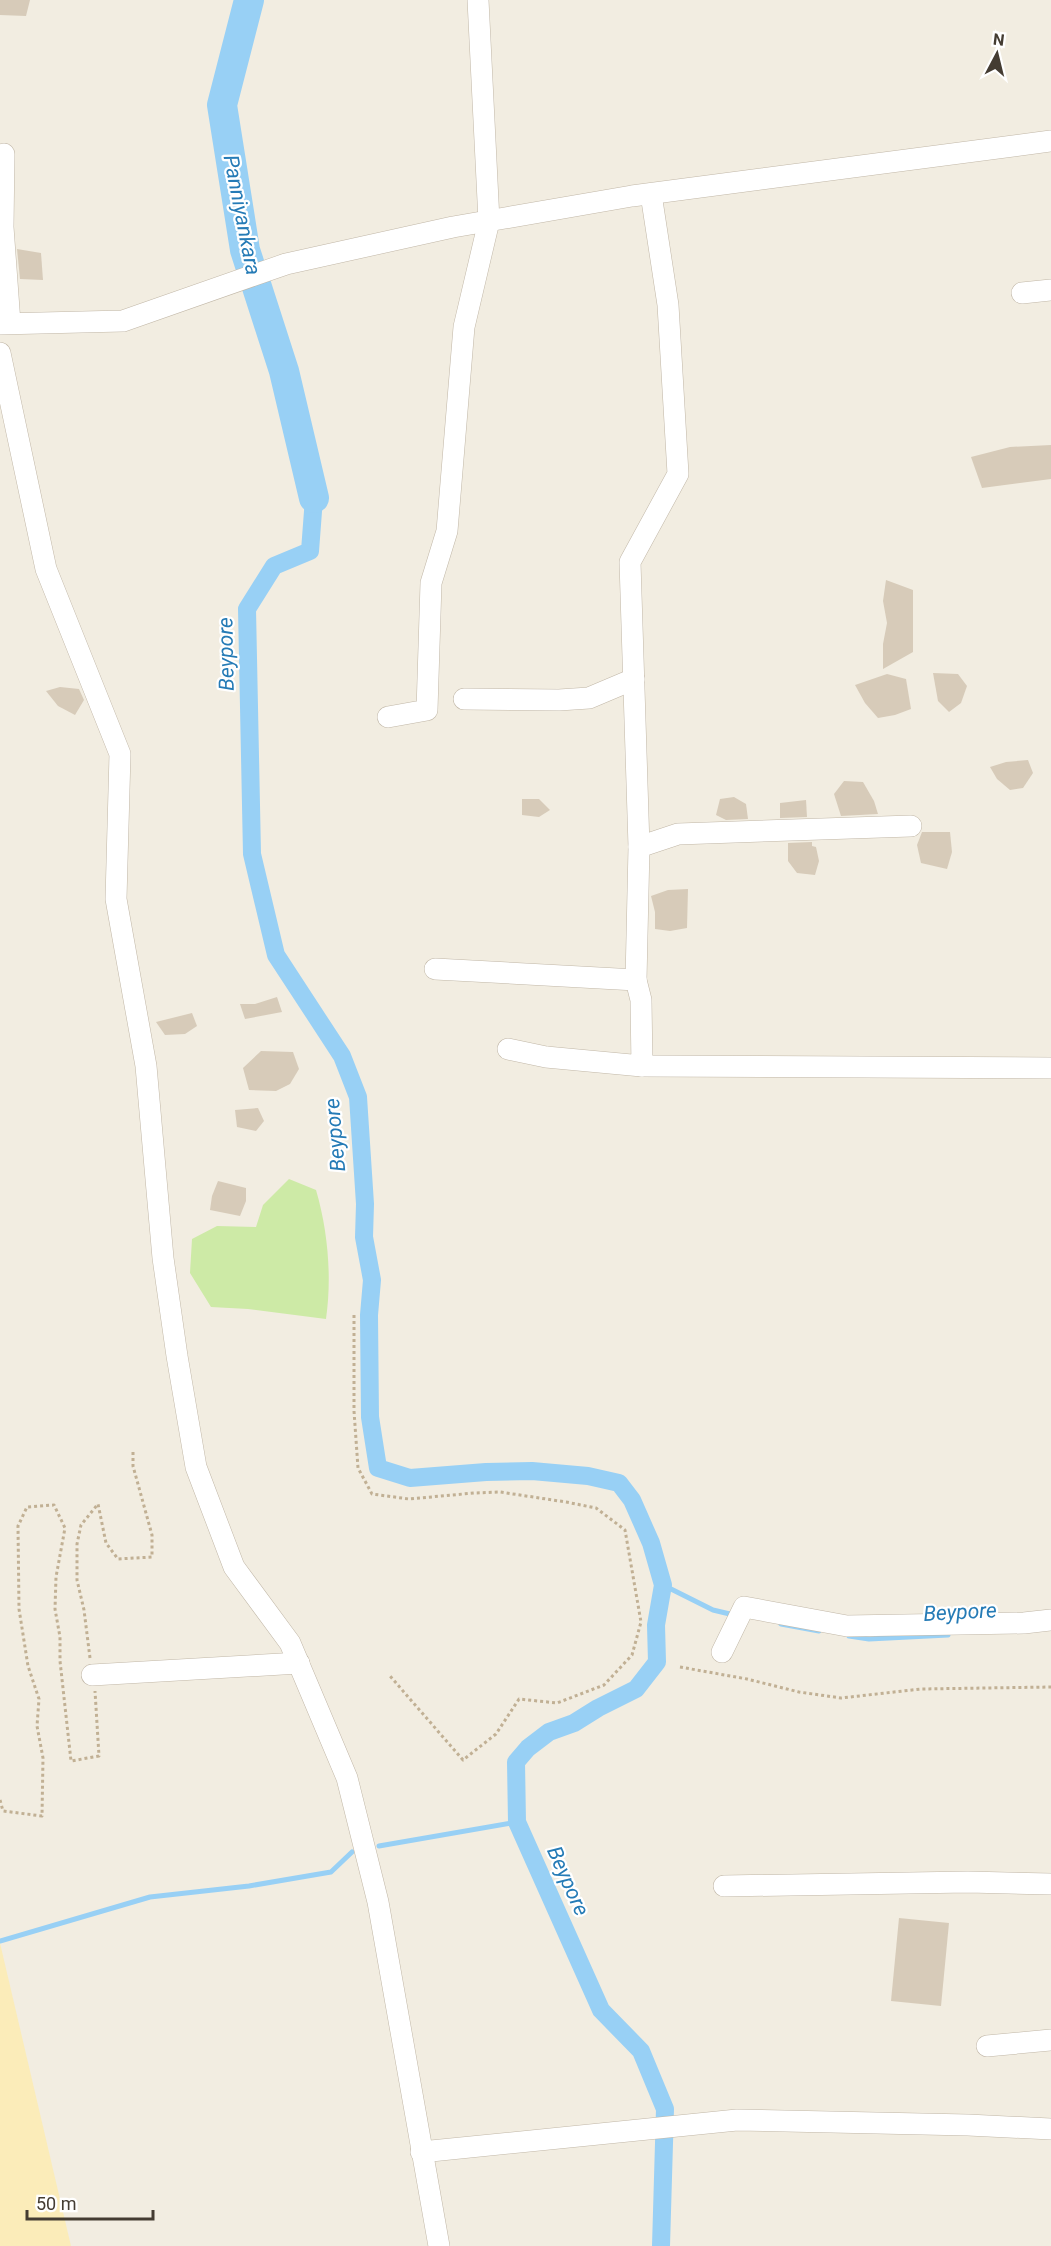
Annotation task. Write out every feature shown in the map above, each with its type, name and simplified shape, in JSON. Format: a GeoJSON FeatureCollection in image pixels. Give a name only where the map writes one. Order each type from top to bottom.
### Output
{"type":"FeatureCollection","features":[{"type":"Feature","properties":{"kind":"street"},"geometry":{"type":"LineString","coordinates":[[388,717],[427,710],[431,583],[447,531],[464,327],[489,221],[478,0]]}},
{"type":"Feature","properties":{"kind":"street"},"geometry":{"type":"LineString","coordinates":[[4,153],[5,324],[123,321],[286,264],[489,221],[651,194],[1051,141]]}},
{"type":"Feature","properties":{"kind":"street"},"geometry":{"type":"LineString","coordinates":[[642,1066],[641,1000],[636,980],[639,847],[630,562],[678,474],[668,305],[651,194]]}},
{"type":"Feature","properties":{"kind":"street"},"geometry":{"type":"LineString","coordinates":[[1022,293],[1051,290]]}},
{"type":"Feature","properties":{"kind":"street"},"geometry":{"type":"LineString","coordinates":[[0,353],[46,570],[120,754],[116,899],[146,1066],[163,1258],[196,1467],[234,1567],[290,1644],[347,1778],[378,1902],[439,2246]]}},
{"type":"Feature","properties":{"kind":"street"},"geometry":{"type":"LineString","coordinates":[[464,699],[589,699],[634,679]]}},
{"type":"Feature","properties":{"kind":"street"},"geometry":{"type":"LineString","coordinates":[[639,847],[678,834],[911,826]]}},
{"type":"Feature","properties":{"kind":"street"},"geometry":{"type":"LineString","coordinates":[[435,969],[636,980]]}},
{"type":"Feature","properties":{"kind":"street"},"geometry":{"type":"LineString","coordinates":[[508,1049],[546,1057],[642,1066],[1051,1068]]}},
{"type":"Feature","properties":{"kind":"street"},"geometry":{"type":"LineString","coordinates":[[722,1652],[744,1607],[847,1626],[1024,1623],[1051,1620]]}},
{"type":"Feature","properties":{"kind":"street"},"geometry":{"type":"LineString","coordinates":[[92,1675],[299,1663]]}},
{"type":"Feature","properties":{"kind":"street"},"geometry":{"type":"LineString","coordinates":[[724,1886],[968,1882],[1051,1884]]}},
{"type":"Feature","properties":{"kind":"street"},"geometry":{"type":"LineString","coordinates":[[987,2046],[1051,2040]]}},
{"type":"Feature","properties":{"kind":"street"},"geometry":{"type":"LineString","coordinates":[[421,2152],[737,2120],[1051,2129]]}},
{"type":"Feature","properties":{"kind":"path"},"geometry":{"type":"LineString","coordinates":[[354,1315],[356,1353],[354,1411],[358,1468],[372,1494],[410,1499],[474,1492],[500,1492],[596,1508],[625,1530],[641,1622],[632,1656],[604,1685],[557,1703],[519,1700],[496,1734],[463,1760],[390,1676]]}},
{"type":"Feature","properties":{"kind":"path"},"geometry":{"type":"LineString","coordinates":[[0,1800],[3,1811],[42,1816],[43,1758],[37,1726],[39,1699],[28,1666],[19,1609],[18,1526],[27,1507],[54,1505],[65,1528],[56,1577],[55,1610],[60,1637],[61,1671],[71,1761],[99,1756],[97,1697],[84,1610],[77,1580],[77,1544],[81,1525],[98,1504],[106,1543],[118,1559],[152,1557],[152,1535],[133,1466],[133,1451]]}},
{"type":"Feature","properties":{"kind":"path"},"geometry":{"type":"LineString","coordinates":[[680,1667],[747,1679],[799,1692],[841,1698],[921,1689],[1051,1687]]}},
{"type":"Feature","properties":{"kind":"green space"},"geometry":{"type":"Polygon","coordinates":[[[289,1179],[316,1190],[326,1238],[329,1271],[326,1319],[248,1309],[211,1307],[190,1273],[192,1239],[217,1226],[256,1227],[263,1205],[289,1179]]]}},
{"type":"Feature","properties":{"kind":"sand"},"geometry":{"type":"Polygon","coordinates":[[[0,1943],[71,2246],[0,2246],[0,1943]]]}},
{"type":"Feature","properties":{"kind":"building"},"geometry":{"type":"Polygon","coordinates":[[[0,0],[30,0],[26,16],[0,15],[0,0]]]}},
{"type":"Feature","properties":{"kind":"building"},"geometry":{"type":"Polygon","coordinates":[[[17,249],[41,253],[43,280],[20,279],[17,249]]]}},
{"type":"Feature","properties":{"kind":"building"},"geometry":{"type":"Polygon","coordinates":[[[1051,445],[1051,479],[982,488],[971,457],[1010,447],[1051,445]]]}},
{"type":"Feature","properties":{"kind":"building"},"geometry":{"type":"Polygon","coordinates":[[[886,580],[913,590],[913,652],[883,669],[883,644],[887,623],[883,601],[886,580]]]}},
{"type":"Feature","properties":{"kind":"building"},"geometry":{"type":"Polygon","coordinates":[[[933,673],[958,674],[967,686],[961,703],[949,712],[938,701],[933,673]]]}},
{"type":"Feature","properties":{"kind":"building"},"geometry":{"type":"Polygon","coordinates":[[[887,674],[906,679],[911,709],[878,718],[865,703],[855,685],[887,674]]]}},
{"type":"Feature","properties":{"kind":"building"},"geometry":{"type":"Polygon","coordinates":[[[60,687],[79,689],[84,700],[75,715],[58,706],[46,691],[60,687]]]}},
{"type":"Feature","properties":{"kind":"building"},"geometry":{"type":"Polygon","coordinates":[[[1028,760],[1033,773],[1023,788],[1010,790],[997,779],[990,767],[1006,762],[1028,760]]]}},
{"type":"Feature","properties":{"kind":"building"},"geometry":{"type":"Polygon","coordinates":[[[844,781],[863,782],[874,801],[878,814],[841,816],[834,794],[844,781]]]}},
{"type":"Feature","properties":{"kind":"building"},"geometry":{"type":"Polygon","coordinates":[[[734,797],[746,804],[748,819],[726,820],[716,815],[720,799],[734,797]]]}},
{"type":"Feature","properties":{"kind":"building"},"geometry":{"type":"Polygon","coordinates":[[[522,799],[539,799],[550,810],[539,817],[522,815],[522,799]]]}},
{"type":"Feature","properties":{"kind":"building"},"geometry":{"type":"Polygon","coordinates":[[[806,800],[807,817],[780,818],[780,803],[806,800]]]}},
{"type":"Feature","properties":{"kind":"building"},"geometry":{"type":"Polygon","coordinates":[[[922,832],[950,832],[952,852],[947,869],[921,863],[917,845],[922,832]]]}},
{"type":"Feature","properties":{"kind":"building"},"geometry":{"type":"Polygon","coordinates":[[[812,842],[812,846],[816,847],[819,861],[815,875],[797,873],[788,861],[788,843],[812,842]]]}},
{"type":"Feature","properties":{"kind":"building"},"geometry":{"type":"Polygon","coordinates":[[[688,889],[687,928],[670,931],[655,929],[655,912],[651,896],[668,890],[688,889]]]}},
{"type":"Feature","properties":{"kind":"building"},"geometry":{"type":"Polygon","coordinates":[[[277,997],[282,1012],[245,1019],[240,1004],[255,1004],[277,997]]]}},
{"type":"Feature","properties":{"kind":"building"},"geometry":{"type":"Polygon","coordinates":[[[192,1013],[197,1026],[185,1034],[165,1035],[156,1022],[192,1013]]]}},
{"type":"Feature","properties":{"kind":"building"},"geometry":{"type":"Polygon","coordinates":[[[261,1051],[293,1052],[299,1069],[290,1084],[276,1091],[249,1090],[243,1068],[261,1051]]]}},
{"type":"Feature","properties":{"kind":"building"},"geometry":{"type":"Polygon","coordinates":[[[258,1108],[264,1121],[256,1131],[237,1127],[235,1110],[258,1108]]]}},
{"type":"Feature","properties":{"kind":"building"},"geometry":{"type":"Polygon","coordinates":[[[218,1181],[246,1188],[246,1201],[240,1216],[210,1210],[218,1181]]]}},
{"type":"Feature","properties":{"kind":"building"},"geometry":{"type":"Polygon","coordinates":[[[899,1918],[949,1923],[941,2006],[891,2001],[899,1918]]]}},
{"type":"Feature","properties":{"kind":"waterway","name":"Panniyankara"},"geometry":{"type":"LineString","coordinates":[[249,0],[222,105],[245,250],[284,371],[314,498]]}},
{"type":"Feature","properties":{"kind":"waterway","name":"Beypore"},"geometry":{"type":"LineString","coordinates":[[314,498],[310,551],[274,566],[247,609],[252,854],[276,955],[342,1056],[358,1097],[365,1204],[364,1237],[372,1280],[369,1315],[370,1417],[378,1468],[410,1478],[532,1471],[588,1476],[619,1483],[632,1500],[651,1543],[663,1585],[656,1625],[657,1662],[636,1689],[574,1723],[549,1732],[528,1748],[516,1762],[517,1822],[601,2010],[641,2051],[665,2109],[661,2246]]}},
{"type":"Feature","properties":{"kind":"waterway","name":"Beypore"},"geometry":{"type":"LineString","coordinates":[[663,1585],[713,1610],[734,1615]]}},
{"type":"Feature","properties":{"kind":"waterway","name":"Beypore"},"geometry":{"type":"LineString","coordinates":[[781,1624],[819,1631]]}},
{"type":"Feature","properties":{"kind":"waterway","name":"Beypore"},"geometry":{"type":"LineString","coordinates":[[849,1636],[869,1639],[948,1635]]}},
{"type":"Feature","properties":{"kind":"waterway"},"geometry":{"type":"LineString","coordinates":[[379,1846],[517,1822]]}},
{"type":"Feature","properties":{"kind":"waterway"},"geometry":{"type":"LineString","coordinates":[[0,1941],[150,1897],[249,1886],[331,1872],[352,1852]]}}]}
